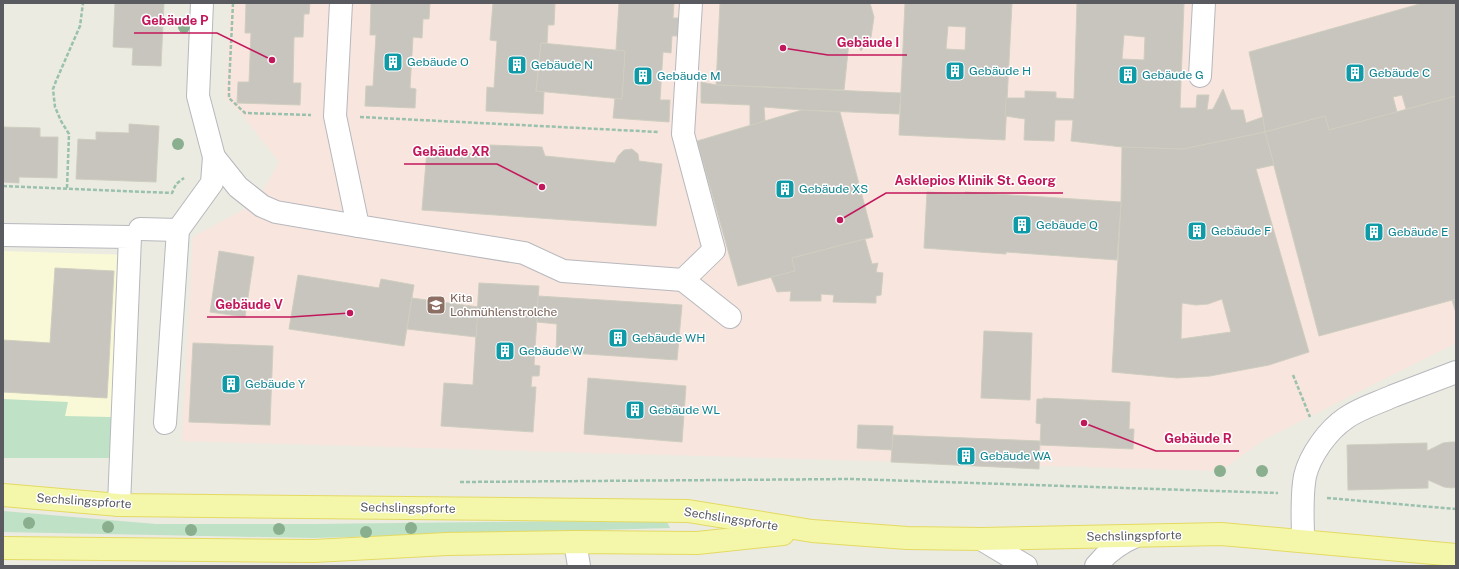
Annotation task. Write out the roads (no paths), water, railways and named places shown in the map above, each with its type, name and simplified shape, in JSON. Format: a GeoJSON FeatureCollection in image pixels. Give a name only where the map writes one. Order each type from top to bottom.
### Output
{"type":"FeatureCollection","features":[{"type":"Feature","properties":{"kind":"main road","name":"Sechslingspforte"},"geometry":{"type":"LineString","coordinates":[[3,495],[119,505],[688,511],[812,531],[907,538],[981,539],[1222,534],[1303,540],[1456,555]]}},
{"type":"Feature","properties":{"kind":"main road","name":"Sechslingspforte"},"geometry":{"type":"LineString","coordinates":[[3,548],[314,551],[446,544],[575,542],[697,543],[812,531]]}},
{"type":"Feature","properties":{"kind":"street"},"geometry":{"type":"LineString","coordinates":[[165,423],[178,230],[212,183],[214,157],[198,96],[202,3]]}},
{"type":"Feature","properties":{"kind":"street"},"geometry":{"type":"LineString","coordinates":[[341,3],[335,116],[358,226]]}},
{"type":"Feature","properties":{"kind":"street"},"geometry":{"type":"LineString","coordinates":[[683,280],[714,250],[683,134],[691,3]]}},
{"type":"Feature","properties":{"kind":"street"},"geometry":{"type":"LineString","coordinates":[[1200,76],[1204,3]]}},
{"type":"Feature","properties":{"kind":"street"},"geometry":{"type":"LineString","coordinates":[[214,157],[238,187],[262,206],[276,212],[524,253],[563,271],[683,280],[730,317]]}},
{"type":"Feature","properties":{"kind":"street"},"geometry":{"type":"LineString","coordinates":[[140,229],[178,230]]}},
{"type":"Feature","properties":{"kind":"street"},"geometry":{"type":"LineString","coordinates":[[3,235],[130,237],[119,505]]}},
{"type":"Feature","properties":{"kind":"street"},"geometry":{"type":"LineString","coordinates":[[1303,540],[1303,496],[1307,470],[1323,441],[1347,417],[1368,406],[1456,372]]}},
{"type":"Feature","properties":{"kind":"street"},"geometry":{"type":"LineString","coordinates":[[1096,566],[1110,551],[1122,542],[1136,536]]}},
{"type":"Feature","properties":{"kind":"street"},"geometry":{"type":"LineString","coordinates":[[981,539],[1026,566]]}},
{"type":"Feature","properties":{"kind":"street"},"geometry":{"type":"LineString","coordinates":[[575,542],[579,566]]}},
{"type":"Feature","properties":{"kind":"place","name":"Gebäude I"},"geometry":{"type":"Point","coordinates":[783,48]}},
{"type":"Feature","properties":{"kind":"place","name":"Gebäude P"},"geometry":{"type":"Point","coordinates":[272,60]}},
{"type":"Feature","properties":{"kind":"place","name":"Gebäude O"},"geometry":{"type":"Point","coordinates":[393,62]}},
{"type":"Feature","properties":{"kind":"place","name":"Gebäude N"},"geometry":{"type":"Point","coordinates":[517,65]}},
{"type":"Feature","properties":{"kind":"place","name":"Gebäude H"},"geometry":{"type":"Point","coordinates":[955,71]}},
{"type":"Feature","properties":{"kind":"place","name":"Gebäude C"},"geometry":{"type":"Point","coordinates":[1355,73]}},
{"type":"Feature","properties":{"kind":"place","name":"Gebäude G"},"geometry":{"type":"Point","coordinates":[1128,75]}},
{"type":"Feature","properties":{"kind":"place","name":"Gebäude M"},"geometry":{"type":"Point","coordinates":[643,76]}},
{"type":"Feature","properties":{"kind":"place","name":"Gebäude XR"},"geometry":{"type":"Point","coordinates":[542,187]}},
{"type":"Feature","properties":{"kind":"place","name":"Gebäude XS"},"geometry":{"type":"Point","coordinates":[785,189]}},
{"type":"Feature","properties":{"kind":"place","name":"Asklepios Klinik St. Georg"},"geometry":{"type":"Point","coordinates":[840,220]}},
{"type":"Feature","properties":{"kind":"place","name":"Gebäude Q"},"geometry":{"type":"Point","coordinates":[1022,225]}},
{"type":"Feature","properties":{"kind":"place","name":"Gebäude F"},"geometry":{"type":"Point","coordinates":[1197,231]}},
{"type":"Feature","properties":{"kind":"place","name":"Gebäude E"},"geometry":{"type":"Point","coordinates":[1374,232]}},
{"type":"Feature","properties":{"kind":"place","name":"Kita Lohmühlenstrolche"},"geometry":{"type":"Point","coordinates":[436,305]}},
{"type":"Feature","properties":{"kind":"place","name":"Gebäude V"},"geometry":{"type":"Point","coordinates":[350,313]}},
{"type":"Feature","properties":{"kind":"place","name":"Gebäude WH"},"geometry":{"type":"Point","coordinates":[618,338]}},
{"type":"Feature","properties":{"kind":"place","name":"Gebäude W"},"geometry":{"type":"Point","coordinates":[505,351]}},
{"type":"Feature","properties":{"kind":"place","name":"Gebäude Y"},"geometry":{"type":"Point","coordinates":[231,384]}},
{"type":"Feature","properties":{"kind":"place","name":"Gebäude WL"},"geometry":{"type":"Point","coordinates":[635,410]}},
{"type":"Feature","properties":{"kind":"place","name":"Gebäude R"},"geometry":{"type":"Point","coordinates":[1084,423]}},
{"type":"Feature","properties":{"kind":"place","name":"Gebäude WA"},"geometry":{"type":"Point","coordinates":[966,456]}}]}
